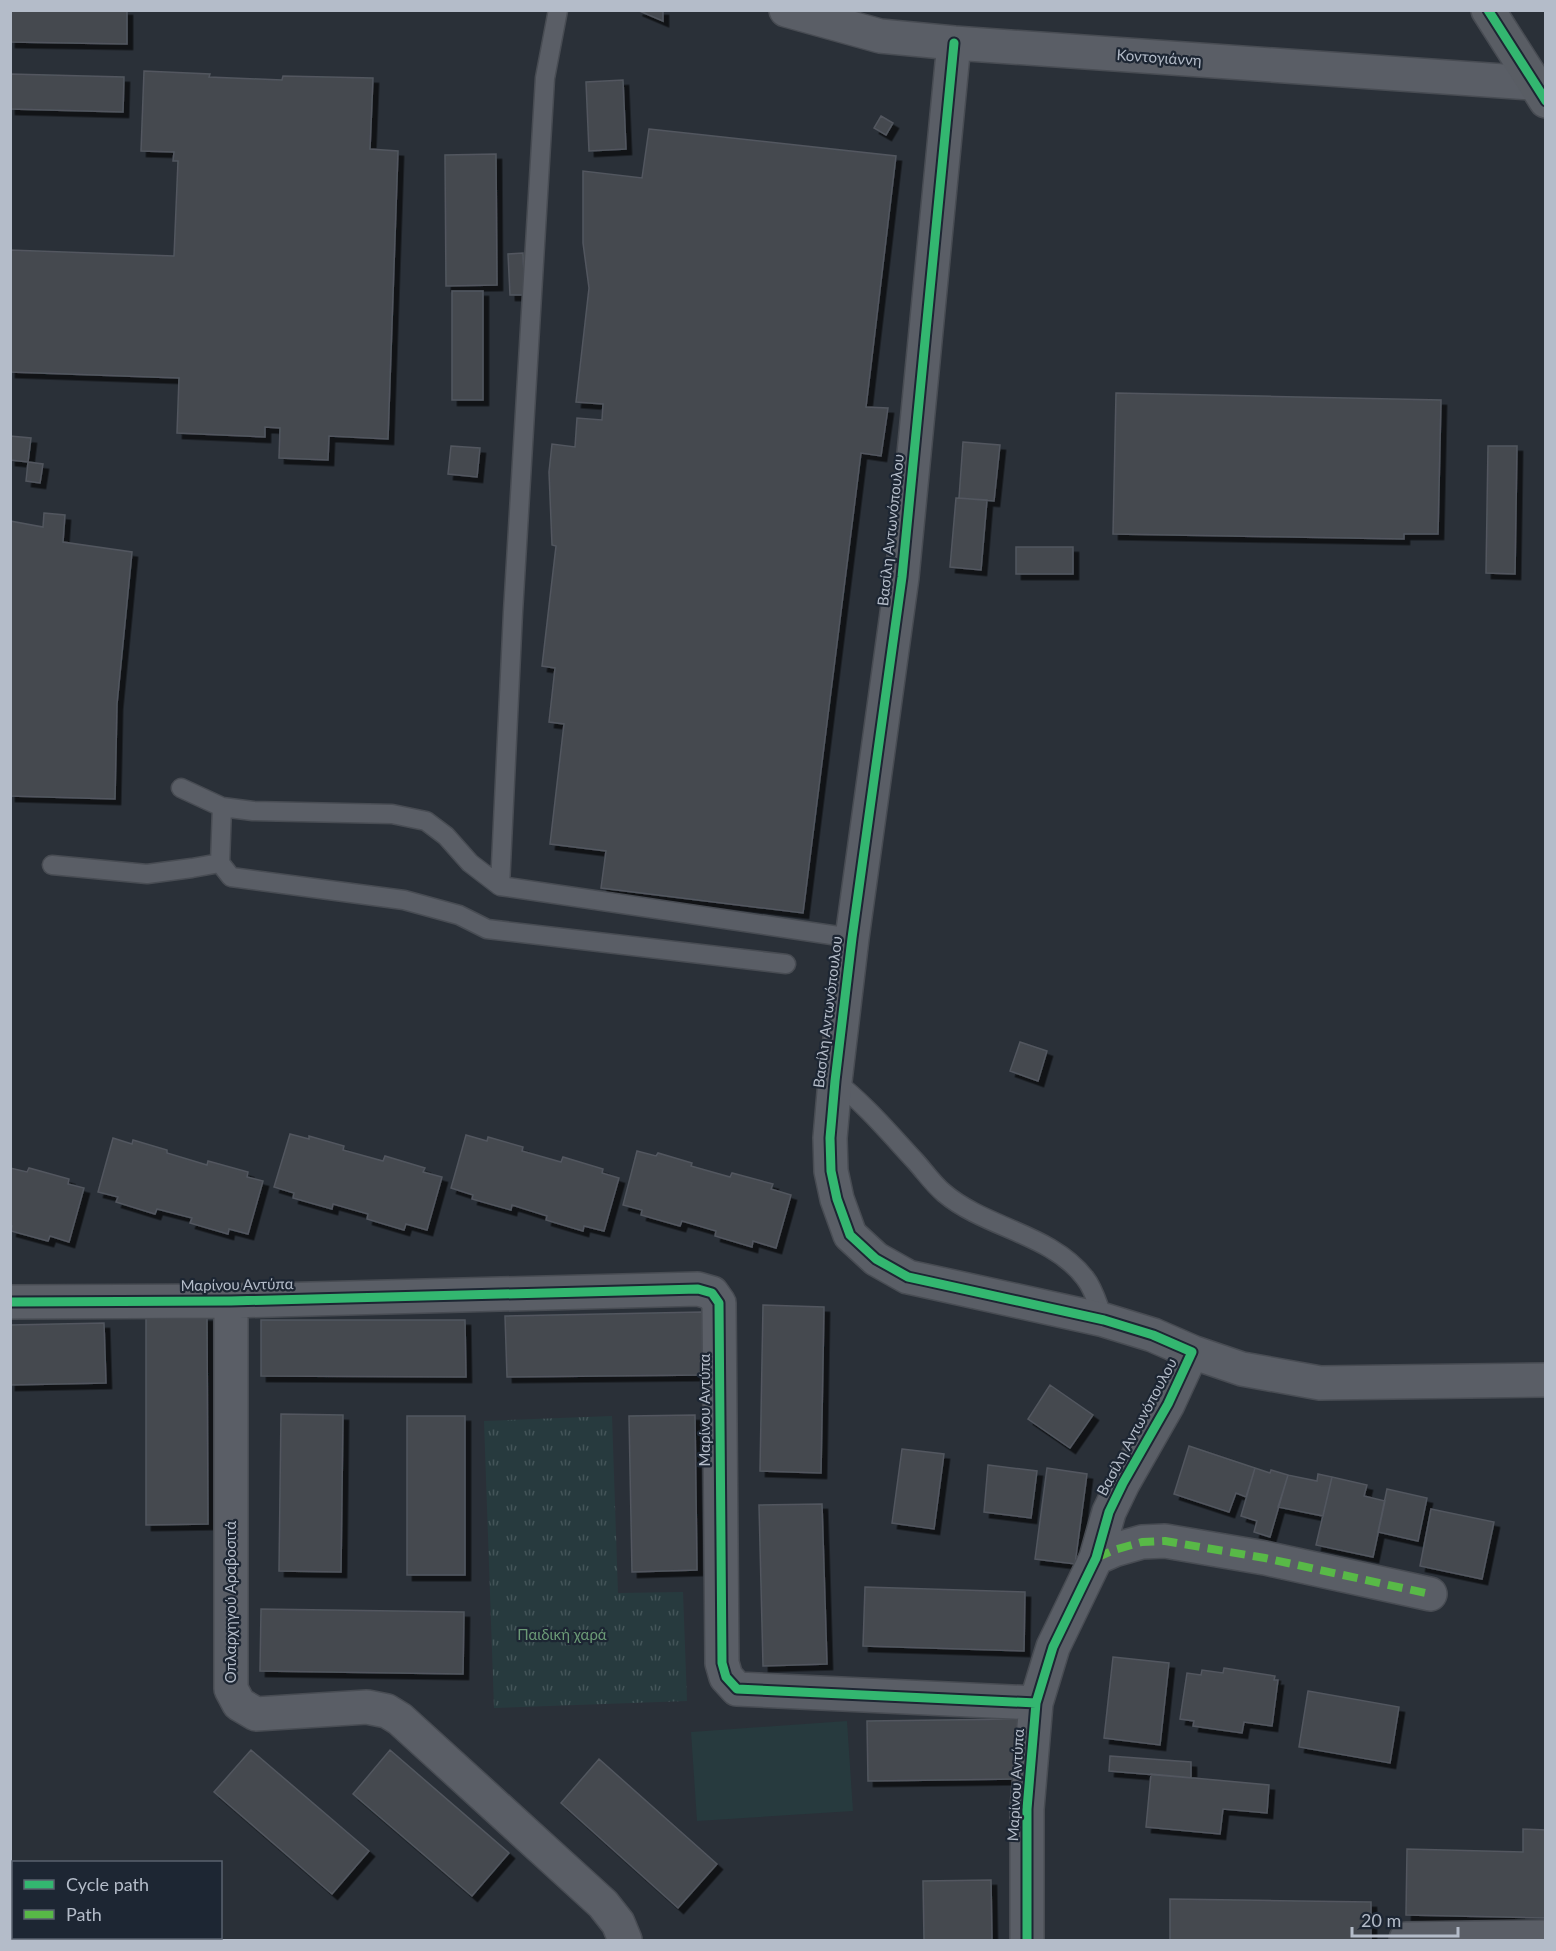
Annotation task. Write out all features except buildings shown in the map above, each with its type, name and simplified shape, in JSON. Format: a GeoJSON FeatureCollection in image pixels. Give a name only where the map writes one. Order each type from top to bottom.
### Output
{"type":"FeatureCollection","features":[{"type":"Feature","properties":{"kind":"main road"},"geometry":{"type":"LineString","coordinates":[[1488,10],[1542,90]]}},
{"type":"Feature","properties":{"kind":"street","name":"Κοντογιάννη"},"geometry":{"type":"LineString","coordinates":[[786,10],[880,36],[1542,90]]}},
{"type":"Feature","properties":{"kind":"street","name":"Βασίλη Αντωνόπουλου"},"geometry":{"type":"LineString","coordinates":[[954,43],[902,577],[852,938],[835,1081],[830,1138],[831,1171],[837,1199],[850,1234],[876,1259],[908,1277],[1104,1320],[1153,1335],[1192,1352],[1168,1404],[1109,1512],[1096,1558],[1053,1647],[1036,1703]]}},
{"type":"Feature","properties":{"kind":"street","name":"Μαρίνου Αντύπα"},"geometry":{"type":"LineString","coordinates":[[10,1302],[231,1301],[698,1289],[712,1293],[719,1303],[722,1663],[726,1677],[738,1689],[1036,1703],[1027,1809],[1027,1941]]}},
{"type":"Feature","properties":{"kind":"street","name":"Οπλαρχηγού Αραβοσιτά"},"geometry":{"type":"LineString","coordinates":[[231,1301],[231,1689],[239,1704],[256,1714],[367,1707],[387,1710],[400,1719],[603,1904],[618,1923],[625,1941]]}},
{"type":"Feature","properties":{"kind":"street"},"geometry":{"type":"LineString","coordinates":[[1192,1352],[1242,1369],[1320,1383],[1545,1380]]}},
{"type":"Feature","properties":{"kind":"street"},"geometry":{"type":"LineString","coordinates":[[1096,1558],[1142,1542],[1165,1541],[1265,1558],[1430,1594]]}},
{"type":"Feature","properties":{"kind":"street"},"geometry":{"type":"LineString","coordinates":[[1406,1939],[1545,1937]]}},
{"type":"Feature","properties":{"kind":"lane"},"geometry":{"type":"LineString","coordinates":[[500,886],[513,612],[545,78],[558,10]]}},
{"type":"Feature","properties":{"kind":"lane"},"geometry":{"type":"LineString","coordinates":[[181,789],[222,807],[253,812],[392,814],[426,821],[446,836],[470,863],[500,886],[852,938]]}},
{"type":"Feature","properties":{"kind":"lane"},"geometry":{"type":"LineString","coordinates":[[222,807],[220,863],[231,877],[404,900],[459,915],[487,929],[786,964]]}},
{"type":"Feature","properties":{"kind":"lane"},"geometry":{"type":"LineString","coordinates":[[52,865],[147,873],[220,863]]}},
{"type":"Feature","properties":{"kind":"lane"},"geometry":{"type":"LineString","coordinates":[[835,1081],[870,1113],[943,1192],[967,1210],[1049,1248],[1072,1264],[1086,1279],[1104,1320]]}},
{"type":"Feature","properties":{"kind":"green space","name":"Παιδική χαρά"},"geometry":{"type":"Polygon","coordinates":[[[612,1416],[618,1593],[683,1592],[687,1701],[494,1708],[484,1421],[612,1416]]]}},
{"type":"Feature","properties":{"kind":"green space"},"geometry":{"type":"Polygon","coordinates":[[[847,1721],[853,1811],[697,1821],[691,1732],[847,1721]]]}},
{"type":"Feature","properties":{"kind":"marked path"},"geometry":{"type":"LineString","coordinates":[[1096,1558],[1142,1542],[1165,1541],[1265,1558],[1430,1594]]}},
{"type":"Feature","properties":{"kind":"cycle path"},"geometry":{"type":"LineString","coordinates":[[1488,10],[1546,101]]}},
{"type":"Feature","properties":{"kind":"cycle path"},"geometry":{"type":"LineString","coordinates":[[954,43],[902,577],[852,938],[835,1081],[830,1138],[831,1171],[837,1199],[850,1235],[876,1259],[908,1277],[1104,1320],[1153,1335],[1192,1352],[1168,1404],[1109,1512],[1096,1558],[1053,1647],[1036,1703]]}},
{"type":"Feature","properties":{"kind":"cycle path"},"geometry":{"type":"LineString","coordinates":[[10,1302],[231,1301],[698,1289],[712,1293],[719,1303],[722,1663],[726,1677],[737,1689],[1036,1703],[1027,1809],[1027,1940]]}}]}
